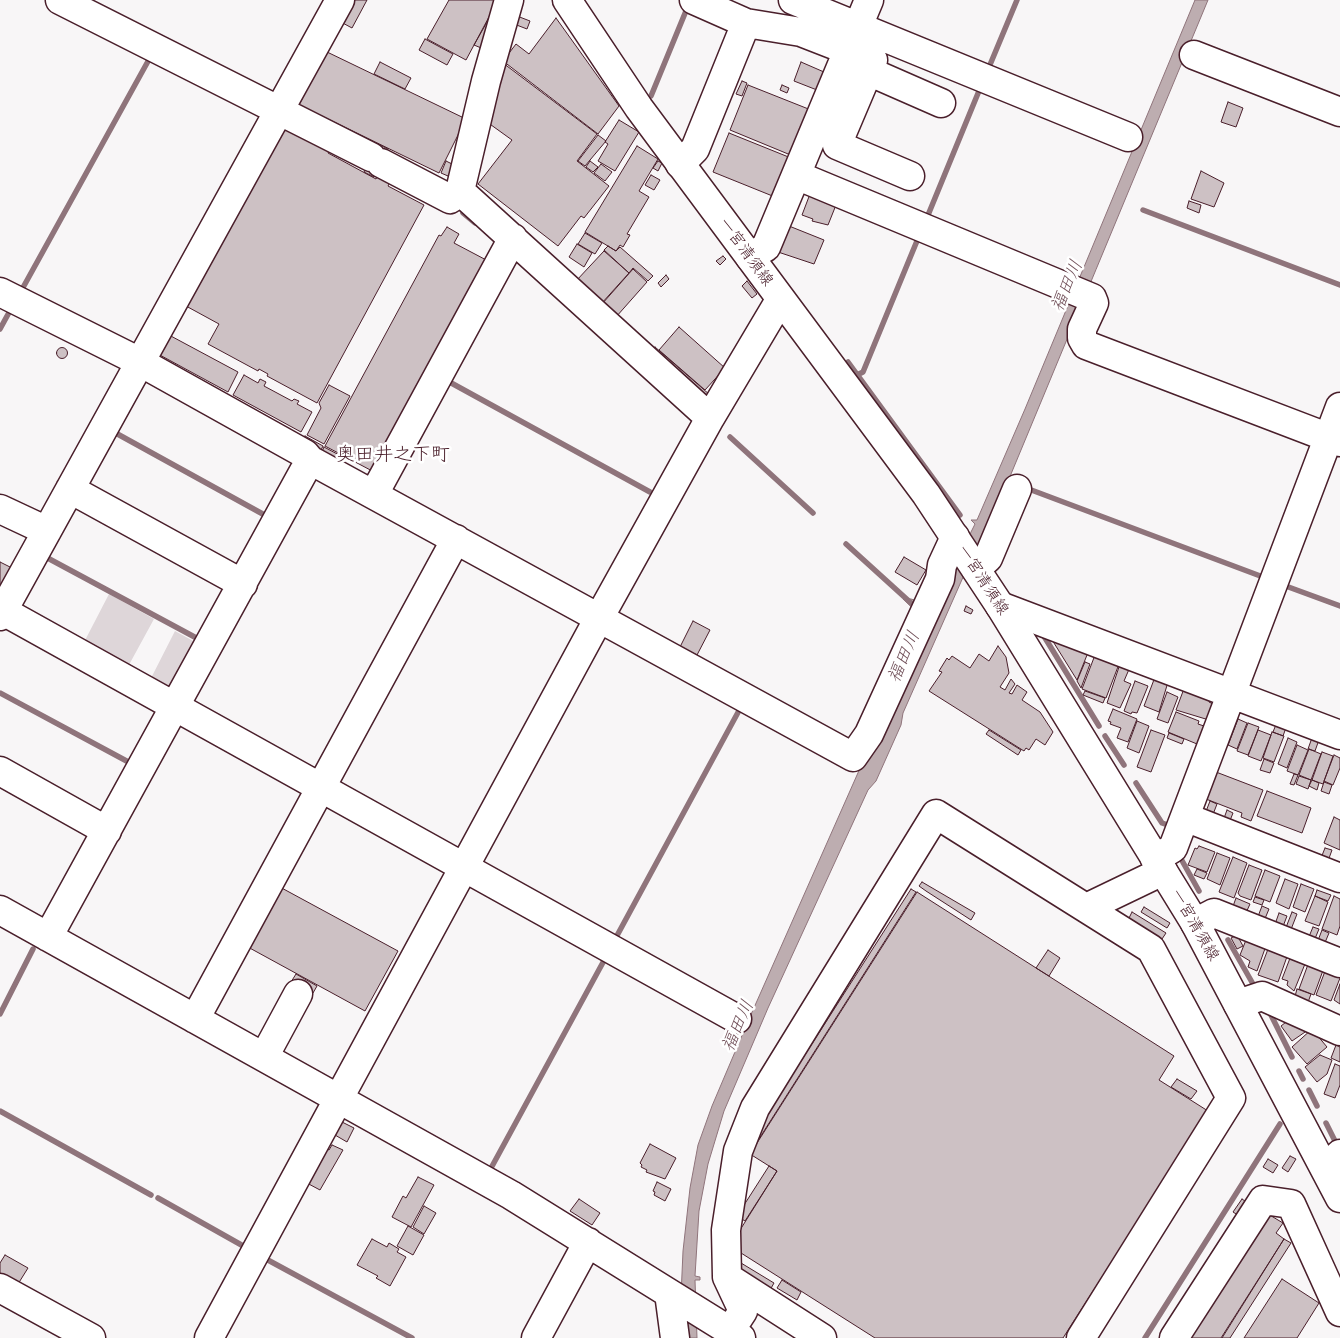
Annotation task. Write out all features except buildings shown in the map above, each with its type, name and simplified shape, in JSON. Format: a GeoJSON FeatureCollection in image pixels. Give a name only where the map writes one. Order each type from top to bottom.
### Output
{"type":"FeatureCollection","features":[{"type":"Feature","properties":{"kind":"street"},"geometry":{"type":"LineString","coordinates":[[60,0],[280,110],[450,199],[460,191],[486,80],[510,0]]}},
{"type":"Feature","properties":{"kind":"street"},"geometry":{"type":"LineString","coordinates":[[340,0],[1,613],[737,1019]]}},
{"type":"Feature","properties":{"kind":"street","name":"一宮清須線"},"geometry":{"type":"LineString","coordinates":[[567,0],[639,108],[780,300],[903,462],[1000,606],[1195,923],[1238,1004],[1333,1161],[1340,1198]]}},
{"type":"Feature","properties":{"kind":"street"},"geometry":{"type":"LineString","coordinates":[[694,0],[746,23],[853,38],[873,60],[837,145],[910,176]]}},
{"type":"Feature","properties":{"kind":"street"},"geometry":{"type":"LineString","coordinates":[[793,0],[853,38],[1128,137]]}},
{"type":"Feature","properties":{"kind":"street"},"geometry":{"type":"LineString","coordinates":[[750,257],[766,247],[868,0]]}},
{"type":"Feature","properties":{"kind":"street"},"geometry":{"type":"LineString","coordinates":[[680,164],[696,149],[746,23]]}},
{"type":"Feature","properties":{"kind":"street"},"geometry":{"type":"LineString","coordinates":[[1194,56],[1340,112]]}},
{"type":"Feature","properties":{"kind":"street"},"geometry":{"type":"LineString","coordinates":[[868,71],[941,103]]}},
{"type":"Feature","properties":{"kind":"street"},"geometry":{"type":"LineString","coordinates":[[796,175],[1079,293],[1094,303],[1082,329],[1082,338],[1086,345],[1334,440]]}},
{"type":"Feature","properties":{"kind":"street"},"geometry":{"type":"LineString","coordinates":[[460,191],[710,418]]}},
{"type":"Feature","properties":{"kind":"street"},"geometry":{"type":"LineString","coordinates":[[374,494],[513,238]]}},
{"type":"Feature","properties":{"kind":"street"},"geometry":{"type":"LineString","coordinates":[[0,292],[140,362],[305,454],[310,460],[853,757],[869,734],[940,579],[942,565],[967,555],[988,558],[1016,489]]}},
{"type":"Feature","properties":{"kind":"street"},"geometry":{"type":"LineString","coordinates":[[209,1338],[599,618],[710,418],[780,300]]}},
{"type":"Feature","properties":{"kind":"street"},"geometry":{"type":"LineString","coordinates":[[1086,908],[1159,865],[1173,848],[1231,694],[1334,440],[1340,407]]}},
{"type":"Feature","properties":{"kind":"street"},"geometry":{"type":"LineString","coordinates":[[48,936],[176,708],[310,460]]}},
{"type":"Feature","properties":{"kind":"street"},"geometry":{"type":"LineString","coordinates":[[70,489],[243,584]]}},
{"type":"Feature","properties":{"kind":"street"},"geometry":{"type":"LineString","coordinates":[[0,509],[47,531]]}},
{"type":"Feature","properties":{"kind":"street"},"geometry":{"type":"LineString","coordinates":[[195,1019],[456,539]]}},
{"type":"Feature","properties":{"kind":"street"},"geometry":{"type":"LineString","coordinates":[[1000,606],[1340,735]]}},
{"type":"Feature","properties":{"kind":"street"},"geometry":{"type":"LineString","coordinates":[[0,771],[107,831]]}},
{"type":"Feature","properties":{"kind":"street"},"geometry":{"type":"LineString","coordinates":[[0,910],[511,1195],[736,1334],[743,1310],[727,1277],[726,1230],[738,1151],[755,1108],[936,814],[1151,949],[1231,1098],[1081,1338]]}},
{"type":"Feature","properties":{"kind":"street"},"geometry":{"type":"LineString","coordinates":[[1184,817],[1340,878]]}},
{"type":"Feature","properties":{"kind":"street"},"geometry":{"type":"LineString","coordinates":[[1195,923],[1214,913],[1340,962]]}},
{"type":"Feature","properties":{"kind":"street"},"geometry":{"type":"LineString","coordinates":[[264,1057],[298,994]]}},
{"type":"Feature","properties":{"kind":"street"},"geometry":{"type":"LineString","coordinates":[[1238,1004],[1262,996],[1340,1031]]}},
{"type":"Feature","properties":{"kind":"street"},"geometry":{"type":"LineString","coordinates":[[1174,1338],[1263,1200],[1291,1204],[1340,1312]]}},
{"type":"Feature","properties":{"kind":"street"},"geometry":{"type":"LineString","coordinates":[[536,1338],[588,1242]]}},
{"type":"Feature","properties":{"kind":"street"},"geometry":{"type":"LineString","coordinates":[[727,1277],[822,1338]]}},
{"type":"Feature","properties":{"kind":"street"},"geometry":{"type":"LineString","coordinates":[[0,1288],[92,1338]]}},
{"type":"Feature","properties":{"kind":"street"},"geometry":{"type":"LineString","coordinates":[[671,1294],[675,1338]]}},
{"type":"Feature","properties":{"kind":"shaded area"},"geometry":{"type":"Polygon","coordinates":[[[1195,0],[1208,0],[984,539],[964,575],[903,713],[901,725],[876,781],[868,790],[768,1008],[724,1111],[708,1164],[699,1211],[695,1276],[700,1277],[700,1280],[695,1280],[697,1338],[684,1338],[681,1296],[683,1251],[690,1188],[698,1145],[712,1106],[749,1019],[861,766],[928,623],[903,599],[921,602],[970,534],[975,524],[971,520],[977,520],[1195,0]]]}},
{"type":"Feature","properties":{"kind":"shaded area"},"geometry":{"type":"Polygon","coordinates":[[[109,594],[154,619],[124,674],[80,650],[109,594]]]}},
{"type":"Feature","properties":{"kind":"shaded area"},"geometry":{"type":"Polygon","coordinates":[[[175,631],[197,643],[167,697],[147,686],[175,631]]]}},
{"type":"Feature","properties":{"kind":"waterway"},"geometry":{"type":"LineString","coordinates":[[987,72],[1017,0]]}},
{"type":"Feature","properties":{"kind":"waterway"},"geometry":{"type":"LineString","coordinates":[[651,96],[688,6]]}},
{"type":"Feature","properties":{"kind":"waterway"},"geometry":{"type":"LineString","coordinates":[[20,293],[152,54]]}},
{"type":"Feature","properties":{"kind":"waterway"},"geometry":{"type":"LineString","coordinates":[[926,220],[981,86]]}},
{"type":"Feature","properties":{"kind":"waterway"},"geometry":{"type":"LineString","coordinates":[[1143,210],[1340,285]]}},
{"type":"Feature","properties":{"kind":"waterway"},"geometry":{"type":"LineString","coordinates":[[463,213],[475,223]]}},
{"type":"Feature","properties":{"kind":"waterway"},"geometry":{"type":"LineString","coordinates":[[857,375],[863,372],[919,236]]}},
{"type":"Feature","properties":{"kind":"waterway"},"geometry":{"type":"LineString","coordinates":[[0,329],[12,307]]}},
{"type":"Feature","properties":{"kind":"waterway"},"geometry":{"type":"LineString","coordinates":[[848,362],[960,515]]}},
{"type":"Feature","properties":{"kind":"waterway"},"geometry":{"type":"LineString","coordinates":[[444,379],[650,492]]}},
{"type":"Feature","properties":{"kind":"waterway"},"geometry":{"type":"LineString","coordinates":[[112,431],[270,518]]}},
{"type":"Feature","properties":{"kind":"waterway"},"geometry":{"type":"LineString","coordinates":[[730,437],[813,513]]}},
{"type":"Feature","properties":{"kind":"waterway"},"geometry":{"type":"LineString","coordinates":[[1026,488],[1263,577]]}},
{"type":"Feature","properties":{"kind":"waterway"},"geometry":{"type":"LineString","coordinates":[[846,544],[911,603]]}},
{"type":"Feature","properties":{"kind":"waterway"},"geometry":{"type":"LineString","coordinates":[[42,555],[202,641]]}},
{"type":"Feature","properties":{"kind":"waterway"},"geometry":{"type":"LineString","coordinates":[[1283,585],[1340,606]]}},
{"type":"Feature","properties":{"kind":"waterway"},"geometry":{"type":"LineString","coordinates":[[1042,633],[1099,726]]}},
{"type":"Feature","properties":{"kind":"waterway"},"geometry":{"type":"LineString","coordinates":[[0,693],[134,765]]}},
{"type":"Feature","properties":{"kind":"waterway"},"geometry":{"type":"LineString","coordinates":[[613,943],[742,705]]}},
{"type":"Feature","properties":{"kind":"waterway"},"geometry":{"type":"LineString","coordinates":[[1105,736],[1124,765]]}},
{"type":"Feature","properties":{"kind":"waterway"},"geometry":{"type":"LineString","coordinates":[[1136,783],[1162,823],[1168,825]]}},
{"type":"Feature","properties":{"kind":"waterway"},"geometry":{"type":"LineString","coordinates":[[1180,857],[1199,891]]}},
{"type":"Feature","properties":{"kind":"waterway"},"geometry":{"type":"LineString","coordinates":[[1228,940],[1253,984]]}},
{"type":"Feature","properties":{"kind":"waterway"},"geometry":{"type":"LineString","coordinates":[[0,1014],[33,949]]}},
{"type":"Feature","properties":{"kind":"waterway"},"geometry":{"type":"LineString","coordinates":[[490,1170],[607,955]]}},
{"type":"Feature","properties":{"kind":"waterway"},"geometry":{"type":"LineString","coordinates":[[1269,1011],[1292,1057]]}},
{"type":"Feature","properties":{"kind":"waterway"},"geometry":{"type":"LineString","coordinates":[[1299,1071],[1303,1079]]}},
{"type":"Feature","properties":{"kind":"waterway"},"geometry":{"type":"LineString","coordinates":[[1309,1090],[1317,1106]]}},
{"type":"Feature","properties":{"kind":"waterway"},"geometry":{"type":"LineString","coordinates":[[0,1111],[151,1195]]}},
{"type":"Feature","properties":{"kind":"waterway"},"geometry":{"type":"LineString","coordinates":[[1326,1123],[1336,1143]]}},
{"type":"Feature","properties":{"kind":"waterway"},"geometry":{"type":"LineString","coordinates":[[1145,1338],[1280,1124]]}},
{"type":"Feature","properties":{"kind":"waterway"},"geometry":{"type":"LineString","coordinates":[[158,1198],[245,1247]]}},
{"type":"Feature","properties":{"kind":"waterway"},"geometry":{"type":"LineString","coordinates":[[266,1259],[412,1338]]}},
{"type":"Feature","properties":{"kind":"district","name":"奥田井之下町"},"geometry":{"type":"Point","coordinates":[393,455]}},
{"type":"Feature","properties":{"kind":"water label","name":"福田川"},"geometry":{"type":"Point","coordinates":[1067,286]}},
{"type":"Feature","properties":{"kind":"water label","name":"福田川"},"geometry":{"type":"Point","coordinates":[904,657]}},
{"type":"Feature","properties":{"kind":"water label","name":"福田川"},"geometry":{"type":"Point","coordinates":[738,1026]}}]}
